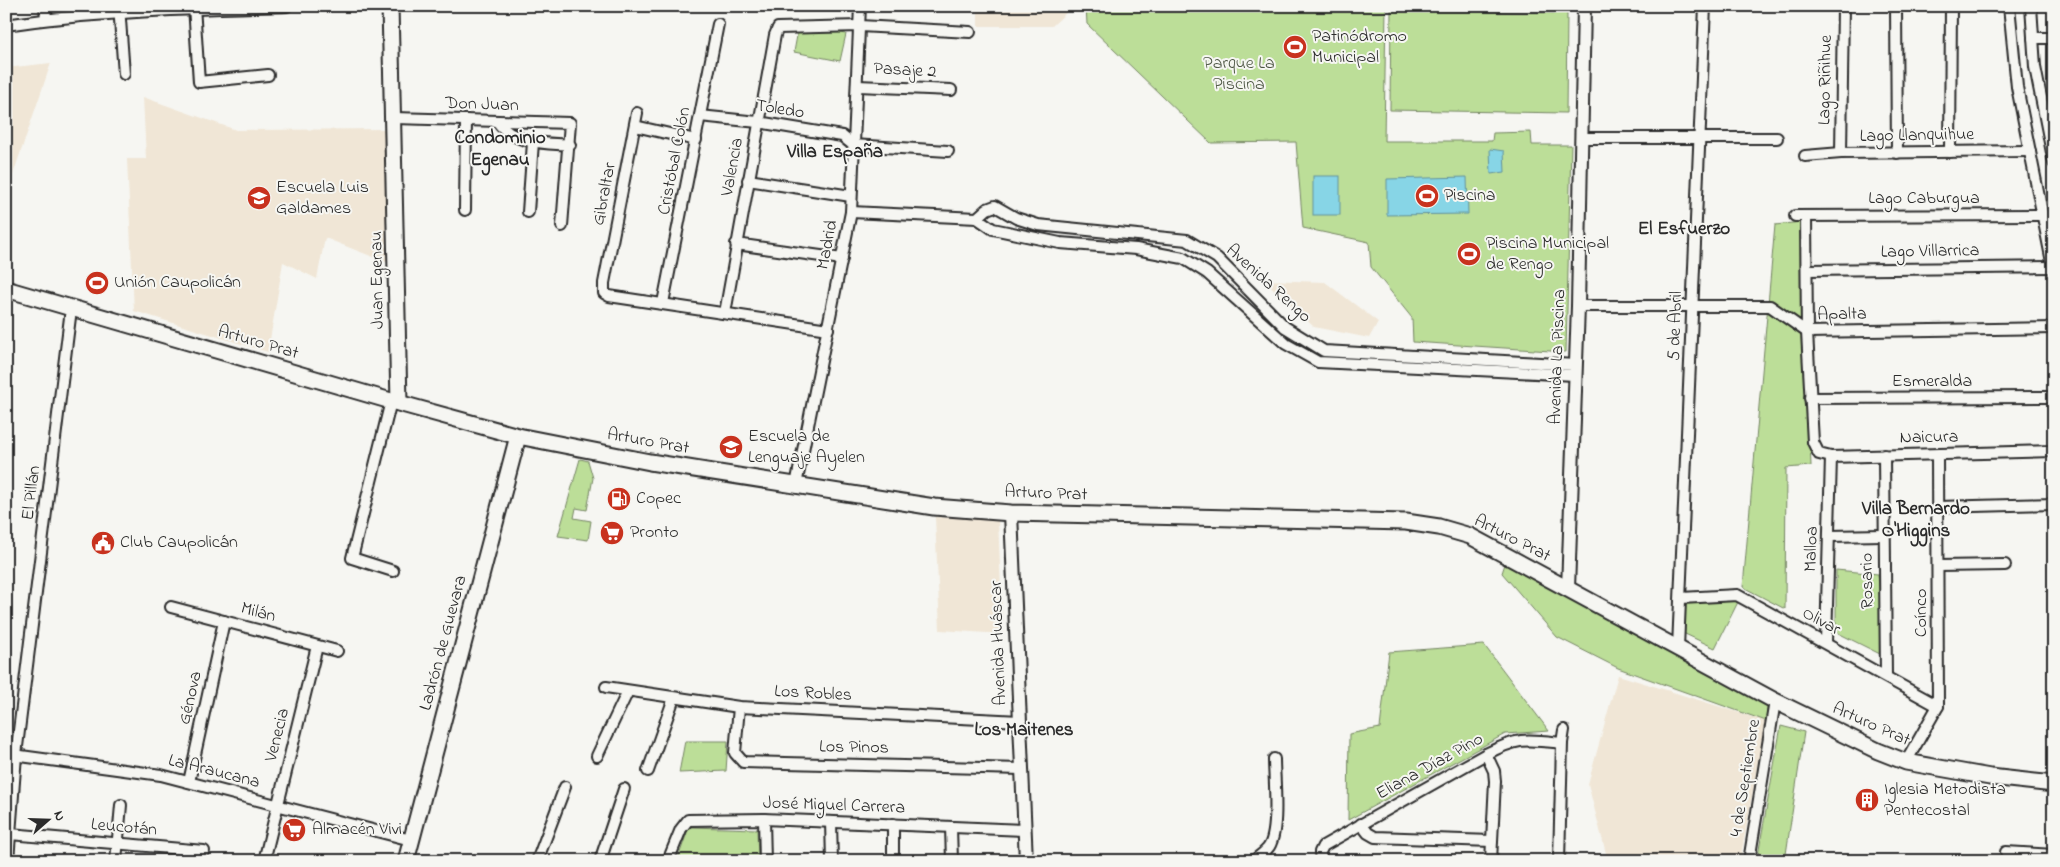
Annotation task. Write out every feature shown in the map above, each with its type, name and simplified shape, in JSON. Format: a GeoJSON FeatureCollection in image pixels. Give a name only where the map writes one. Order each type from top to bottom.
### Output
{"type":"FeatureCollection","features":[{"type":"Feature","properties":{"kind":"main road","name":"Juan Egenau"},"geometry":{"type":"LineString","coordinates":[[390,6],[394,118],[395,402]]}},
{"type":"Feature","properties":{"kind":"main road","name":"Arturo Prat"},"geometry":{"type":"LineString","coordinates":[[6,289],[518,436],[650,462],[934,507],[1011,513],[1406,522],[1439,527],[1470,536],[1775,701],[1878,751],[1906,762],[1990,777],[2054,784]]}},
{"type":"Feature","properties":{"kind":"main road","name":"Ladrón de Guevara"},"geometry":{"type":"LineString","coordinates":[[406,861],[518,436]]}},
{"type":"Feature","properties":{"kind":"street"},"geometry":{"type":"LineString","coordinates":[[45,6],[46,19]]}},
{"type":"Feature","properties":{"kind":"street"},"geometry":{"type":"LineString","coordinates":[[6,25],[119,10],[287,6]]}},
{"type":"Feature","properties":{"kind":"street","name":"Madrid"},"geometry":{"type":"LineString","coordinates":[[796,485],[851,212],[852,145],[858,86],[860,6]]}},
{"type":"Feature","properties":{"kind":"street","name":"Avenida La Piscina"},"geometry":{"type":"LineString","coordinates":[[1568,589],[1578,306],[1584,6]]}},
{"type":"Feature","properties":{"kind":"street","name":"5 de Abril"},"geometry":{"type":"LineString","coordinates":[[1678,648],[1705,6]]}},
{"type":"Feature","properties":{"kind":"street","name":"Lago Riñihue"},"geometry":{"type":"LineString","coordinates":[[1841,154],[1843,6]]}},
{"type":"Feature","properties":{"kind":"street"},"geometry":{"type":"LineString","coordinates":[[1896,6],[1897,153]]}},
{"type":"Feature","properties":{"kind":"street"},"geometry":{"type":"LineString","coordinates":[[1950,152],[1951,6]]}},
{"type":"Feature","properties":{"kind":"street"},"geometry":{"type":"LineString","coordinates":[[2009,6],[2013,60],[2053,270]]}},
{"type":"Feature","properties":{"kind":"street"},"geometry":{"type":"LineString","coordinates":[[2031,6],[2035,67],[2054,163]]}},
{"type":"Feature","properties":{"kind":"street"},"geometry":{"type":"LineString","coordinates":[[194,8],[199,82],[268,75]]}},
{"type":"Feature","properties":{"kind":"street"},"geometry":{"type":"LineString","coordinates":[[119,10],[124,74]]}},
{"type":"Feature","properties":{"kind":"street","name":"Cristóbal Colón"},"geometry":{"type":"LineString","coordinates":[[663,303],[718,24]]}},
{"type":"Feature","properties":{"kind":"street"},"geometry":{"type":"LineString","coordinates":[[860,26],[970,32]]}},
{"type":"Feature","properties":{"kind":"street","name":"Valencia"},"geometry":{"type":"LineString","coordinates":[[724,313],[758,122],[778,28],[860,26]]}},
{"type":"Feature","properties":{"kind":"street"},"geometry":{"type":"LineString","coordinates":[[2033,38],[2054,38]]}},
{"type":"Feature","properties":{"kind":"street","name":"Pasaje 2"},"geometry":{"type":"LineString","coordinates":[[858,86],[951,90]]}},
{"type":"Feature","properties":{"kind":"street","name":"Gibraltar"},"geometry":{"type":"LineString","coordinates":[[637,112],[604,282],[604,293],[609,296],[663,303]]}},
{"type":"Feature","properties":{"kind":"street","name":"Toledo"},"geometry":{"type":"LineString","coordinates":[[700,116],[758,122],[842,136],[852,145]]}},
{"type":"Feature","properties":{"kind":"street","name":"Don Juan"},"geometry":{"type":"LineString","coordinates":[[394,118],[570,123],[570,145]]}},
{"type":"Feature","properties":{"kind":"street"},"geometry":{"type":"LineString","coordinates":[[464,210],[466,120]]}},
{"type":"Feature","properties":{"kind":"street"},"geometry":{"type":"LineString","coordinates":[[497,121],[504,131],[532,142],[570,145],[562,226]]}},
{"type":"Feature","properties":{"kind":"street"},"geometry":{"type":"LineString","coordinates":[[635,126],[696,140]]}},
{"type":"Feature","properties":{"kind":"street"},"geometry":{"type":"LineString","coordinates":[[1581,138],[1701,136],[1777,138]]}},
{"type":"Feature","properties":{"kind":"street"},"geometry":{"type":"LineString","coordinates":[[528,212],[532,142]]}},
{"type":"Feature","properties":{"kind":"street"},"geometry":{"type":"LineString","coordinates":[[852,145],[948,151]]}},
{"type":"Feature","properties":{"kind":"street","name":"Lago Llanquihue"},"geometry":{"type":"LineString","coordinates":[[1806,156],[2030,151]]}},
{"type":"Feature","properties":{"kind":"street"},"geometry":{"type":"LineString","coordinates":[[748,180],[851,196]]}},
{"type":"Feature","properties":{"kind":"street","name":"Avenida Rengo"},"geometry":{"type":"LineString","coordinates":[[977,218],[987,208],[995,206],[1016,218],[1038,225],[1187,240],[1216,258],[1285,327],[1324,351],[1575,370]]}},
{"type":"Feature","properties":{"kind":"street","name":"Avenida Rengo"},"geometry":{"type":"LineString","coordinates":[[851,212],[977,218],[994,229],[1060,242],[1136,248],[1183,258],[1207,273],[1286,344],[1318,362],[1575,370]]}},
{"type":"Feature","properties":{"kind":"street","name":"Lago Caburgua"},"geometry":{"type":"LineString","coordinates":[[1807,332],[1807,270],[1801,216],[2042,215]]}},
{"type":"Feature","properties":{"kind":"street"},"geometry":{"type":"LineString","coordinates":[[736,244],[842,259]]}},
{"type":"Feature","properties":{"kind":"street","name":"Lago Villarrica"},"geometry":{"type":"LineString","coordinates":[[1807,270],[2053,270]]}},
{"type":"Feature","properties":{"kind":"street"},"geometry":{"type":"LineString","coordinates":[[663,303],[828,329]]}},
{"type":"Feature","properties":{"kind":"street","name":"Apalta"},"geometry":{"type":"LineString","coordinates":[[1578,306],[1770,306],[1807,332],[2054,328]]}},
{"type":"Feature","properties":{"kind":"street","name":"El Pillán"},"geometry":{"type":"LineString","coordinates":[[8,861],[11,755],[71,309]]}},
{"type":"Feature","properties":{"kind":"street"},"geometry":{"type":"LineString","coordinates":[[1807,332],[1812,442],[1819,454],[1831,457]]}},
{"type":"Feature","properties":{"kind":"street","name":"Esmeralda"},"geometry":{"type":"LineString","coordinates":[[1810,398],[2054,397]]}},
{"type":"Feature","properties":{"kind":"street"},"geometry":{"type":"LineString","coordinates":[[393,571],[352,558],[395,402]]}},
{"type":"Feature","properties":{"kind":"street","name":"Naicura"},"geometry":{"type":"LineString","coordinates":[[1831,457],[2054,451]]}},
{"type":"Feature","properties":{"kind":"street","name":"Rosario"},"geometry":{"type":"LineString","coordinates":[[1884,455],[1883,535],[1886,676]]}},
{"type":"Feature","properties":{"kind":"street","name":"Coínco"},"geometry":{"type":"LineString","coordinates":[[1906,762],[1938,706],[1937,455]]}},
{"type":"Feature","properties":{"kind":"street","name":"Malloa"},"geometry":{"type":"LineString","coordinates":[[1826,643],[1831,457]]}},
{"type":"Feature","properties":{"kind":"street"},"geometry":{"type":"LineString","coordinates":[[1937,508],[2054,504]]}},
{"type":"Feature","properties":{"kind":"street","name":"Avenida Huáscar"},"geometry":{"type":"LineString","coordinates":[[1011,513],[1026,861]]}},
{"type":"Feature","properties":{"kind":"street"},"geometry":{"type":"LineString","coordinates":[[1829,536],[1883,535]]}},
{"type":"Feature","properties":{"kind":"street"},"geometry":{"type":"LineString","coordinates":[[1938,566],[2005,565]]}},
{"type":"Feature","properties":{"kind":"street","name":"Olivar"},"geometry":{"type":"LineString","coordinates":[[1680,598],[1737,595],[1938,706]]}},
{"type":"Feature","properties":{"kind":"street","name":"Milán"},"geometry":{"type":"LineString","coordinates":[[171,607],[337,651]]}},
{"type":"Feature","properties":{"kind":"street","name":"Génova"},"geometry":{"type":"LineString","coordinates":[[189,782],[224,621]]}},
{"type":"Feature","properties":{"kind":"street","name":"Venecia"},"geometry":{"type":"LineString","coordinates":[[264,861],[317,646]]}},
{"type":"Feature","properties":{"kind":"street","name":"Los Robles"},"geometry":{"type":"LineString","coordinates":[[606,687],[739,707],[1020,722]]}},
{"type":"Feature","properties":{"kind":"street"},"geometry":{"type":"LineString","coordinates":[[598,756],[628,691]]}},
{"type":"Feature","properties":{"kind":"street"},"geometry":{"type":"LineString","coordinates":[[648,771],[674,698]]}},
{"type":"Feature","properties":{"kind":"street","name":"4 de Septiembre"},"geometry":{"type":"LineString","coordinates":[[1749,861],[1775,701]]}},
{"type":"Feature","properties":{"kind":"street","name":"Los Pinos"},"geometry":{"type":"LineString","coordinates":[[739,707],[735,753],[743,762],[1022,769]]}},
{"type":"Feature","properties":{"kind":"street"},"geometry":{"type":"LineString","coordinates":[[1559,861],[1562,743],[1564,730]]}},
{"type":"Feature","properties":{"kind":"street","name":"Eliana Díaz Pino"},"geometry":{"type":"LineString","coordinates":[[1321,861],[1320,852],[1323,846],[1510,742],[1524,739],[1562,743]]}},
{"type":"Feature","properties":{"kind":"street"},"geometry":{"type":"LineString","coordinates":[[1486,754],[1494,771],[1495,780],[1492,861]]}},
{"type":"Feature","properties":{"kind":"street","name":"La Araucana"},"geometry":{"type":"LineString","coordinates":[[11,755],[132,770],[189,782],[411,840]]}},
{"type":"Feature","properties":{"kind":"street"},"geometry":{"type":"LineString","coordinates":[[1254,861],[1268,848],[1272,839],[1276,809],[1274,759]]}},
{"type":"Feature","properties":{"kind":"street"},"geometry":{"type":"LineString","coordinates":[[537,861],[565,787]]}},
{"type":"Feature","properties":{"kind":"street"},"geometry":{"type":"LineString","coordinates":[[600,861],[624,789]]}},
{"type":"Feature","properties":{"kind":"street"},"geometry":{"type":"LineString","coordinates":[[116,861],[121,805]]}},
{"type":"Feature","properties":{"kind":"street"},"geometry":{"type":"LineString","coordinates":[[764,819],[765,861]]}},
{"type":"Feature","properties":{"kind":"street","name":"José Miguel Carrera"},"geometry":{"type":"LineString","coordinates":[[668,861],[681,829],[688,820],[764,819],[1024,830]]}},
{"type":"Feature","properties":{"kind":"street"},"geometry":{"type":"LineString","coordinates":[[831,822],[832,861]]}},
{"type":"Feature","properties":{"kind":"street"},"geometry":{"type":"LineString","coordinates":[[892,824],[893,861]]}},
{"type":"Feature","properties":{"kind":"street"},"geometry":{"type":"LineString","coordinates":[[1362,824],[1368,833],[1375,836],[1492,841]]}},
{"type":"Feature","properties":{"kind":"street"},"geometry":{"type":"LineString","coordinates":[[951,827],[952,861]]}},
{"type":"Feature","properties":{"kind":"street","name":"Leucotán"},"geometry":{"type":"LineString","coordinates":[[10,834],[204,851]]}},
{"type":"Feature","properties":{"kind":"street"},"geometry":{"type":"LineString","coordinates":[[2006,852],[2054,855]]}},
{"type":"Feature","properties":{"kind":"shaded area"},"geometry":{"type":"Polygon","coordinates":[[[978,6],[1067,6],[1066,13],[1052,26],[978,26],[978,6]]]}},
{"type":"Feature","properties":{"kind":"shaded area"},"geometry":{"type":"Polygon","coordinates":[[[51,63],[6,195],[6,68],[51,63]]]}},
{"type":"Feature","properties":{"kind":"shaded area","name":"Escuela Luis Galdames"},"geometry":{"type":"Polygon","coordinates":[[[143,97],[236,130],[386,129],[391,264],[325,238],[317,279],[283,262],[268,352],[134,311],[127,159],[146,159],[143,97]]]}},
{"type":"Feature","properties":{"kind":"shaded area"},"geometry":{"type":"Polygon","coordinates":[[[1263,280],[1325,282],[1378,322],[1369,338],[1314,327],[1263,280]]]}},
{"type":"Feature","properties":{"kind":"shaded area"},"geometry":{"type":"Polygon","coordinates":[[[935,517],[998,520],[1003,634],[940,630],[935,517]]]}},
{"type":"Feature","properties":{"kind":"shaded area"},"geometry":{"type":"Polygon","coordinates":[[[1618,675],[1766,721],[1740,861],[1608,861],[1588,784],[1618,675]]]}},
{"type":"Feature","properties":{"kind":"green space","name":"Parque La Piscina"},"geometry":{"type":"Polygon","coordinates":[[[1086,6],[1386,6],[1384,141],[1492,141],[1493,133],[1531,132],[1532,145],[1571,145],[1566,352],[1413,342],[1412,318],[1371,267],[1369,242],[1303,228],[1296,142],[1211,143],[1087,24],[1086,6]]]}},
{"type":"Feature","properties":{"kind":"green space"},"geometry":{"type":"Polygon","coordinates":[[[1391,10],[1567,13],[1566,113],[1390,110],[1391,10]]]}},
{"type":"Feature","properties":{"kind":"green space"},"geometry":{"type":"Polygon","coordinates":[[[799,25],[846,34],[840,61],[794,52],[799,25]]]}},
{"type":"Feature","properties":{"kind":"green space"},"geometry":{"type":"Polygon","coordinates":[[[1801,222],[1811,466],[1786,468],[1785,609],[1743,587],[1775,225],[1801,222]]]}},
{"type":"Feature","properties":{"kind":"green space"},"geometry":{"type":"Polygon","coordinates":[[[580,459],[588,461],[593,478],[587,510],[576,508],[574,518],[591,521],[588,540],[558,536],[580,459]]]}},
{"type":"Feature","properties":{"kind":"green space"},"geometry":{"type":"Polygon","coordinates":[[[1507,558],[1768,695],[1766,721],[1618,668],[1557,637],[1502,573],[1507,558]]]}},
{"type":"Feature","properties":{"kind":"green space"},"geometry":{"type":"Polygon","coordinates":[[[1836,570],[1878,574],[1884,656],[1836,632],[1836,570]]]}},
{"type":"Feature","properties":{"kind":"green space"},"geometry":{"type":"Polygon","coordinates":[[[1686,593],[1740,598],[1715,648],[1683,633],[1686,593]]]}},
{"type":"Feature","properties":{"kind":"green space"},"geometry":{"type":"Polygon","coordinates":[[[1484,645],[1549,731],[1505,734],[1348,820],[1349,734],[1380,728],[1389,652],[1484,645]]]}},
{"type":"Feature","properties":{"kind":"green space"},"geometry":{"type":"Polygon","coordinates":[[[1781,726],[1804,732],[1785,861],[1757,861],[1781,726]]]}},
{"type":"Feature","properties":{"kind":"green space"},"geometry":{"type":"Polygon","coordinates":[[[685,741],[728,741],[726,771],[679,773],[685,741]]]}},
{"type":"Feature","properties":{"kind":"green space"},"geometry":{"type":"Polygon","coordinates":[[[689,827],[757,829],[758,861],[677,861],[689,827]]]}},
{"type":"Feature","properties":{"kind":"water"},"geometry":{"type":"Polygon","coordinates":[[[1490,149],[1504,151],[1505,172],[1491,174],[1490,149]]]}},
{"type":"Feature","properties":{"kind":"water"},"geometry":{"type":"Polygon","coordinates":[[[1313,176],[1340,176],[1340,215],[1313,215],[1313,176]]]}},
{"type":"Feature","properties":{"kind":"water","name":"Piscina"},"geometry":{"type":"Polygon","coordinates":[[[1467,177],[1468,214],[1387,215],[1387,179],[1467,177]]]}},
{"type":"Feature","properties":{"kind":"place","name":"Patinódromo Municipal"},"geometry":{"type":"Point","coordinates":[1295,47]}},
{"type":"Feature","properties":{"kind":"place","name":"Piscina"},"geometry":{"type":"Point","coordinates":[1427,196]}},
{"type":"Feature","properties":{"kind":"place","name":"Escuela Luis Galdames"},"geometry":{"type":"Point","coordinates":[259,198]}},
{"type":"Feature","properties":{"kind":"place","name":"Piscina Municipal de Rengo"},"geometry":{"type":"Point","coordinates":[1469,254]}},
{"type":"Feature","properties":{"kind":"place","name":"Unión Caupolicán"},"geometry":{"type":"Point","coordinates":[97,283]}},
{"type":"Feature","properties":{"kind":"place","name":"Escuela de Lenguaje Ayelen"},"geometry":{"type":"Point","coordinates":[731,447]}},
{"type":"Feature","properties":{"kind":"place","name":"Copec"},"geometry":{"type":"Point","coordinates":[619,499]}},
{"type":"Feature","properties":{"kind":"place","name":"Pronto"},"geometry":{"type":"Point","coordinates":[612,533]}},
{"type":"Feature","properties":{"kind":"place","name":"Club Caupolicán"},"geometry":{"type":"Point","coordinates":[103,543]}},
{"type":"Feature","properties":{"kind":"place","name":"Iglesia Metodista Pentecostal"},"geometry":{"type":"Point","coordinates":[1867,800]}},
{"type":"Feature","properties":{"kind":"place","name":"Almacén Vivi"},"geometry":{"type":"Point","coordinates":[294,830]}},
{"type":"Feature","properties":{"kind":"district","name":"Condominio Egenau"},"geometry":{"type":"Point","coordinates":[500,149]}},
{"type":"Feature","properties":{"kind":"district","name":"Villa España"},"geometry":{"type":"Point","coordinates":[835,152]}},
{"type":"Feature","properties":{"kind":"district","name":"El Esfuerzo"},"geometry":{"type":"Point","coordinates":[1684,229]}},
{"type":"Feature","properties":{"kind":"district","name":"Villa Bernardo O'Higgins"},"geometry":{"type":"Point","coordinates":[1916,520]}},
{"type":"Feature","properties":{"kind":"district","name":"Los Maitenes"},"geometry":{"type":"Point","coordinates":[1024,730]}}]}
